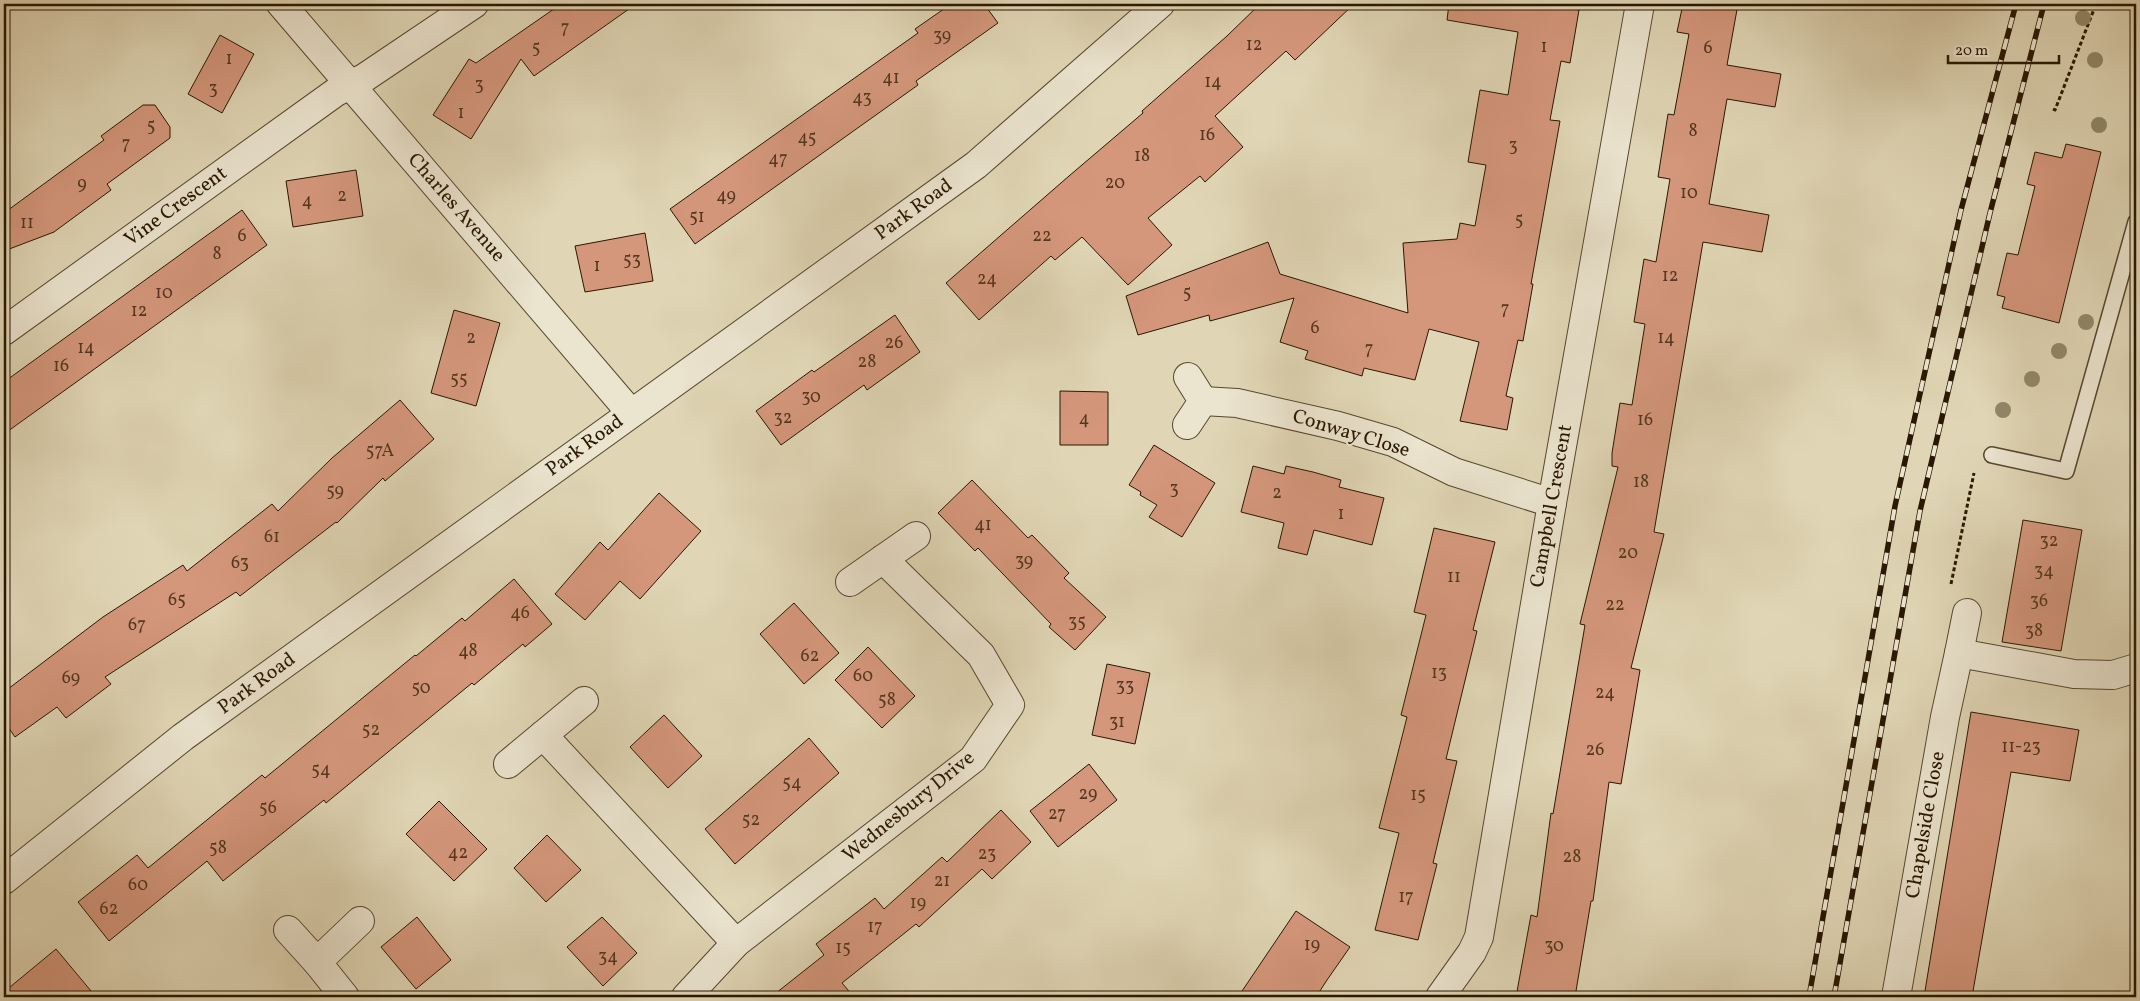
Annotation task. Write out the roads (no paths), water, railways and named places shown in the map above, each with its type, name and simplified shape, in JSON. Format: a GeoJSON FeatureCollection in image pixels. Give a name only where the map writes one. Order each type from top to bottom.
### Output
{"type":"FeatureCollection","features":[{"type":"Feature","properties":{"kind":"street","name":"Charles Avenue"},"geometry":{"type":"LineString","coordinates":[[281,4],[631,413]]}},
{"type":"Feature","properties":{"kind":"street","name":"Vine Crescent"},"geometry":{"type":"LineString","coordinates":[[4,331],[336,92],[372,73],[474,4]]}},
{"type":"Feature","properties":{"kind":"street","name":"Park Road"},"geometry":{"type":"LineString","coordinates":[[4,880],[183,737],[976,165],[1160,4]]}},
{"type":"Feature","properties":{"kind":"street","name":"Campbell Crescent"},"geometry":{"type":"LineString","coordinates":[[1440,997],[1472,952],[1479,937],[1552,503],[1640,4]]}},
{"type":"Feature","properties":{"kind":"street"},"geometry":{"type":"LineString","coordinates":[[1187,425],[1203,401],[1188,377]]}},
{"type":"Feature","properties":{"kind":"street","name":"Conway Close"},"geometry":{"type":"LineString","coordinates":[[1203,401],[1237,403],[1338,426],[1393,442],[1454,472],[1552,503]]}},
{"type":"Feature","properties":{"kind":"street"},"geometry":{"type":"LineString","coordinates":[[850,582],[916,536]]}},
{"type":"Feature","properties":{"kind":"street","name":"Wednesbury Drive"},"geometry":{"type":"LineString","coordinates":[[686,997],[736,943],[973,760],[1010,705],[981,655],[883,559]]}},
{"type":"Feature","properties":{"kind":"street","name":"Chapelside Close"},"geometry":{"type":"LineString","coordinates":[[1896,997],[1945,717],[1967,613]]}},
{"type":"Feature","properties":{"kind":"street"},"geometry":{"type":"LineString","coordinates":[[1959,653],[2074,674],[2113,675],[2136,668]]}},
{"type":"Feature","properties":{"kind":"street"},"geometry":{"type":"LineString","coordinates":[[508,764],[584,701]]}},
{"type":"Feature","properties":{"kind":"street"},"geometry":{"type":"LineString","coordinates":[[543,735],[736,943]]}},
{"type":"Feature","properties":{"kind":"street"},"geometry":{"type":"LineString","coordinates":[[317,962],[360,921]]}},
{"type":"Feature","properties":{"kind":"street"},"geometry":{"type":"LineString","coordinates":[[288,930],[345,997]]}},
{"type":"Feature","properties":{"kind":"lane"},"geometry":{"type":"LineString","coordinates":[[1992,455],[2066,471],[2136,222]]}},
{"type":"Feature","properties":{"kind":"railway"},"geometry":{"type":"LineString","coordinates":[[1809,997],[1895,506],[1961,210],[2016,4]]}},
{"type":"Feature","properties":{"kind":"railway"},"geometry":{"type":"LineString","coordinates":[[1834,997],[1920,511],[1990,213],[2044,4]]}}]}
